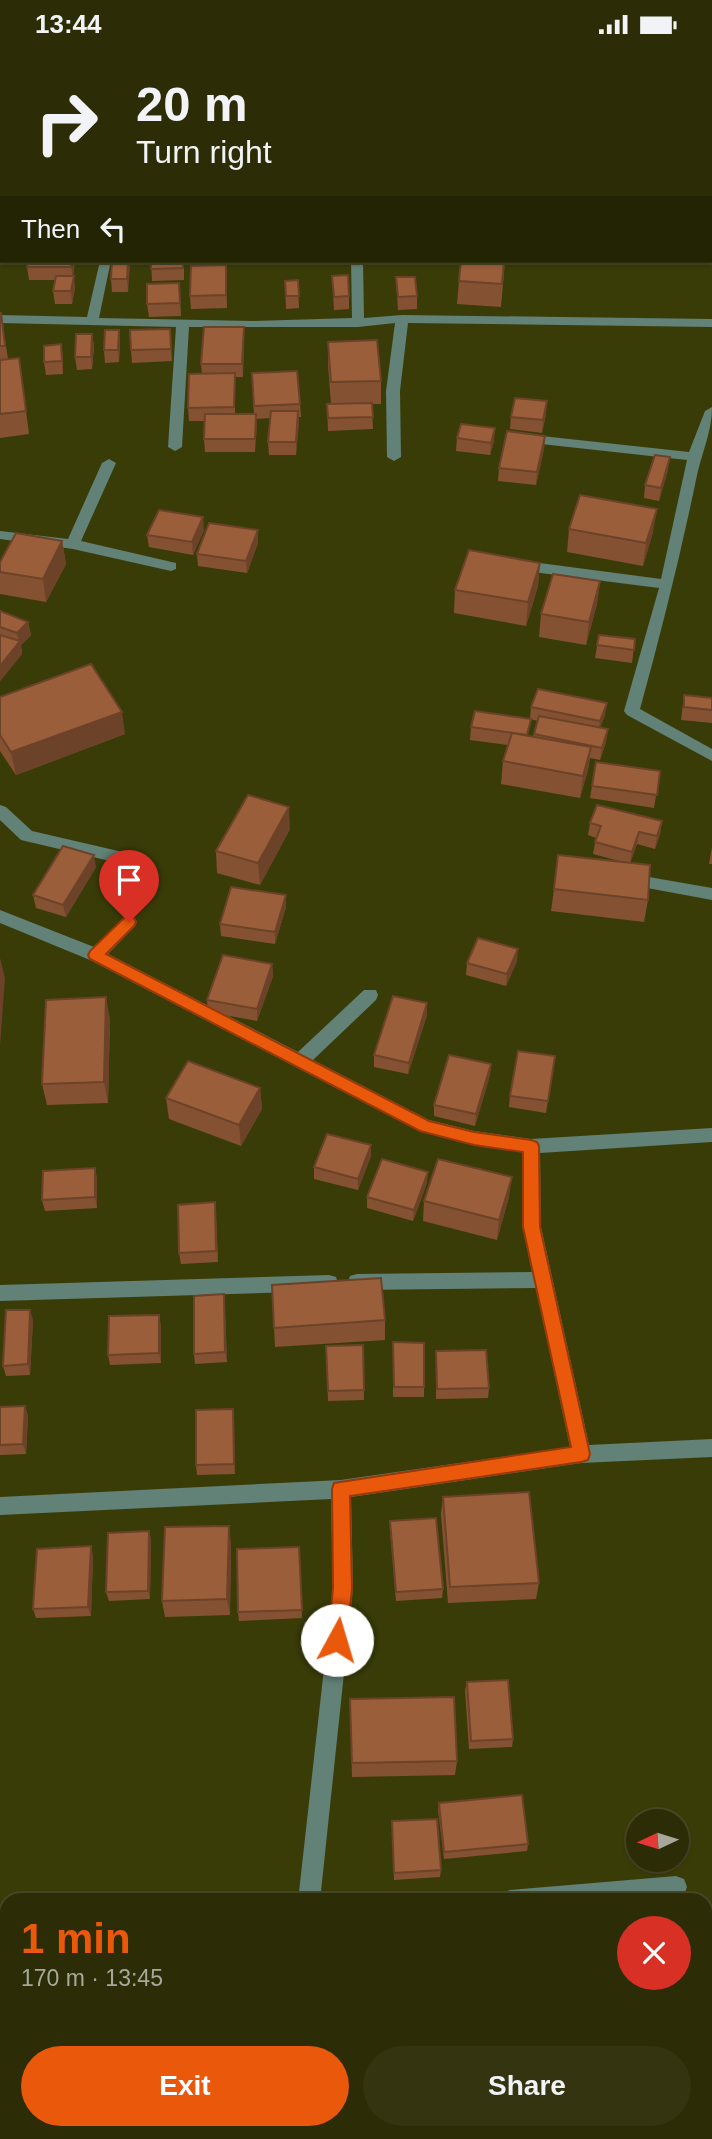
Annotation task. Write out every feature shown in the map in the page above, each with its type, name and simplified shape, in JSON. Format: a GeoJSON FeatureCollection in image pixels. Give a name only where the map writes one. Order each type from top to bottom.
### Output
{"type":"FeatureCollection","features":[{"type":"Feature","properties":{"kind":"street"},"geometry":{"type":"LineString","coordinates":[[92,321],[105,263]]}},
{"type":"Feature","properties":{"kind":"street"},"geometry":{"type":"LineString","coordinates":[[357,263],[358,323]]}},
{"type":"Feature","properties":{"kind":"street"},"geometry":{"type":"LineString","coordinates":[[0,319],[183,323],[358,323],[402,319],[712,323]]}},
{"type":"Feature","properties":{"kind":"street"},"geometry":{"type":"LineString","coordinates":[[394,457],[393,391],[402,319]]}},
{"type":"Feature","properties":{"kind":"street"},"geometry":{"type":"LineString","coordinates":[[175,447],[183,323]]}},
{"type":"Feature","properties":{"kind":"street"},"geometry":{"type":"LineString","coordinates":[[712,411],[694,457],[667,584],[632,711],[712,756]]}},
{"type":"Feature","properties":{"kind":"street"},"geometry":{"type":"LineString","coordinates":[[523,438],[694,457]]}},
{"type":"Feature","properties":{"kind":"street"},"geometry":{"type":"LineString","coordinates":[[73,544],[109,463]]}},
{"type":"Feature","properties":{"kind":"street"},"geometry":{"type":"LineString","coordinates":[[0,535],[73,544],[171,565]]}},
{"type":"Feature","properties":{"kind":"street"},"geometry":{"type":"LineString","coordinates":[[502,563],[667,584]]}},
{"type":"Feature","properties":{"kind":"street"},"geometry":{"type":"LineString","coordinates":[[0,811],[27,836],[127,859]]}},
{"type":"Feature","properties":{"kind":"street"},"geometry":{"type":"LineString","coordinates":[[603,875],[712,894]]}},
{"type":"Feature","properties":{"kind":"street"},"geometry":{"type":"LineString","coordinates":[[0,916],[96,955],[425,1126],[474,1138],[531,1146],[712,1135]]}},
{"type":"Feature","properties":{"kind":"street"},"geometry":{"type":"LineString","coordinates":[[96,955],[129,922]]}},
{"type":"Feature","properties":{"kind":"street"},"geometry":{"type":"LineString","coordinates":[[300,1061],[370,995]]}},
{"type":"Feature","properties":{"kind":"street"},"geometry":{"type":"LineString","coordinates":[[531,1146],[532,1227],[581,1454]]}},
{"type":"Feature","properties":{"kind":"street"},"geometry":{"type":"LineString","coordinates":[[0,1293],[224,1284],[543,1280]]}},
{"type":"Feature","properties":{"kind":"street"},"geometry":{"type":"LineString","coordinates":[[0,1506],[341,1489],[581,1454],[712,1448]]}},
{"type":"Feature","properties":{"kind":"street"},"geometry":{"type":"LineString","coordinates":[[310,1893],[343,1588],[341,1489]]}},
{"type":"Feature","properties":{"kind":"street"},"geometry":{"type":"LineString","coordinates":[[605,1893],[676,1887]]}},
{"type":"Feature","properties":{"kind":"building"},"geometry":{"type":"Polygon","coordinates":[[[28,263],[72,263],[71,267],[27,267],[28,263]]]}},
{"type":"Feature","properties":{"kind":"building"},"geometry":{"type":"Polygon","coordinates":[[[112,263],[128,263],[127,279],[111,279],[112,263]]]}},
{"type":"Feature","properties":{"kind":"building"},"geometry":{"type":"Polygon","coordinates":[[[151,263],[183,263],[183,268],[151,269],[151,263]]]}},
{"type":"Feature","properties":{"kind":"building"},"geometry":{"type":"Polygon","coordinates":[[[461,263],[504,263],[502,284],[459,281],[461,263]]]}},
{"type":"Feature","properties":{"kind":"building"},"geometry":{"type":"Polygon","coordinates":[[[226,265],[226,295],[190,296],[191,266],[226,265]]]}},
{"type":"Feature","properties":{"kind":"building"},"geometry":{"type":"Polygon","coordinates":[[[348,275],[349,296],[334,297],[332,276],[348,275]]]}},
{"type":"Feature","properties":{"kind":"building"},"geometry":{"type":"Polygon","coordinates":[[[56,276],[74,276],[71,291],[53,291],[56,276]]]}},
{"type":"Feature","properties":{"kind":"building"},"geometry":{"type":"Polygon","coordinates":[[[396,277],[415,277],[417,296],[398,297],[396,277]]]}},
{"type":"Feature","properties":{"kind":"building"},"geometry":{"type":"Polygon","coordinates":[[[298,280],[299,296],[286,296],[285,281],[298,280]]]}},
{"type":"Feature","properties":{"kind":"building"},"geometry":{"type":"Polygon","coordinates":[[[179,283],[180,303],[147,304],[147,284],[179,283]]]}},
{"type":"Feature","properties":{"kind":"building"},"geometry":{"type":"Polygon","coordinates":[[[1,313],[5,346],[0,346],[1,313]]]}},
{"type":"Feature","properties":{"kind":"building"},"geometry":{"type":"Polygon","coordinates":[[[204,327],[244,327],[242,364],[201,364],[204,327]]]}},
{"type":"Feature","properties":{"kind":"building"},"geometry":{"type":"Polygon","coordinates":[[[170,329],[171,349],[131,350],[130,330],[170,329]]]}},
{"type":"Feature","properties":{"kind":"building"},"geometry":{"type":"Polygon","coordinates":[[[105,330],[119,330],[118,350],[104,350],[105,330]]]}},
{"type":"Feature","properties":{"kind":"building"},"geometry":{"type":"Polygon","coordinates":[[[76,334],[92,334],[91,357],[75,357],[76,334]]]}},
{"type":"Feature","properties":{"kind":"building"},"geometry":{"type":"Polygon","coordinates":[[[377,340],[381,381],[331,382],[328,342],[377,340]]]}},
{"type":"Feature","properties":{"kind":"building"},"geometry":{"type":"Polygon","coordinates":[[[61,344],[62,361],[44,362],[44,346],[61,344]]]}},
{"type":"Feature","properties":{"kind":"building"},"geometry":{"type":"Polygon","coordinates":[[[19,358],[26,411],[0,414],[0,360],[19,358]]]}},
{"type":"Feature","properties":{"kind":"building"},"geometry":{"type":"Polygon","coordinates":[[[297,371],[300,404],[254,406],[252,373],[297,371]]]}},
{"type":"Feature","properties":{"kind":"building"},"geometry":{"type":"Polygon","coordinates":[[[235,373],[234,407],[188,408],[189,374],[235,373]]]}},
{"type":"Feature","properties":{"kind":"building"},"geometry":{"type":"Polygon","coordinates":[[[515,398],[547,401],[543,420],[511,417],[515,398]]]}},
{"type":"Feature","properties":{"kind":"building"},"geometry":{"type":"Polygon","coordinates":[[[372,403],[373,417],[328,418],[327,404],[372,403]]]}},
{"type":"Feature","properties":{"kind":"building"},"geometry":{"type":"Polygon","coordinates":[[[271,411],[298,411],[296,442],[268,442],[271,411]]]}},
{"type":"Feature","properties":{"kind":"building"},"geometry":{"type":"Polygon","coordinates":[[[205,414],[256,414],[255,439],[204,439],[205,414]]]}},
{"type":"Feature","properties":{"kind":"building"},"geometry":{"type":"Polygon","coordinates":[[[461,424],[495,428],[491,443],[457,438],[461,424]]]}},
{"type":"Feature","properties":{"kind":"building"},"geometry":{"type":"Polygon","coordinates":[[[507,431],[545,436],[537,472],[499,468],[507,431]]]}},
{"type":"Feature","properties":{"kind":"building"},"geometry":{"type":"Polygon","coordinates":[[[655,455],[670,457],[661,488],[645,485],[655,455]]]}},
{"type":"Feature","properties":{"kind":"building"},"geometry":{"type":"Polygon","coordinates":[[[580,495],[657,509],[646,543],[569,529],[580,495]]]}},
{"type":"Feature","properties":{"kind":"building"},"geometry":{"type":"Polygon","coordinates":[[[159,510],[203,517],[192,542],[147,535],[159,510]]]}},
{"type":"Feature","properties":{"kind":"building"},"geometry":{"type":"Polygon","coordinates":[[[209,523],[258,530],[246,561],[197,554],[209,523]]]}},
{"type":"Feature","properties":{"kind":"building"},"geometry":{"type":"Polygon","coordinates":[[[16,533],[62,541],[43,579],[0,572],[0,562],[16,533]]]}},
{"type":"Feature","properties":{"kind":"building"},"geometry":{"type":"Polygon","coordinates":[[[469,550],[540,563],[528,602],[455,590],[469,550]]]}},
{"type":"Feature","properties":{"kind":"building"},"geometry":{"type":"Polygon","coordinates":[[[553,574],[600,581],[589,622],[541,614],[553,574]]]}},
{"type":"Feature","properties":{"kind":"building"},"geometry":{"type":"Polygon","coordinates":[[[0,611],[28,622],[17,633],[0,627],[0,611]]]}},
{"type":"Feature","properties":{"kind":"building"},"geometry":{"type":"Polygon","coordinates":[[[0,635],[20,641],[0,666],[0,635]]]}},
{"type":"Feature","properties":{"kind":"building"},"geometry":{"type":"Polygon","coordinates":[[[599,635],[635,639],[634,650],[597,645],[599,635]]]}},
{"type":"Feature","properties":{"kind":"building"},"geometry":{"type":"Polygon","coordinates":[[[91,664],[122,712],[11,752],[0,735],[0,697],[91,664]]]}},
{"type":"Feature","properties":{"kind":"building"},"geometry":{"type":"Polygon","coordinates":[[[538,689],[607,703],[600,721],[531,707],[538,689]]]}},
{"type":"Feature","properties":{"kind":"building"},"geometry":{"type":"Polygon","coordinates":[[[684,695],[712,698],[712,710],[684,707],[684,695]]]}},
{"type":"Feature","properties":{"kind":"building"},"geometry":{"type":"Polygon","coordinates":[[[475,711],[531,719],[527,735],[471,727],[475,711]]]}},
{"type":"Feature","properties":{"kind":"building"},"geometry":{"type":"Polygon","coordinates":[[[539,716],[608,729],[602,748],[534,734],[539,716]]]}},
{"type":"Feature","properties":{"kind":"building"},"geometry":{"type":"Polygon","coordinates":[[[512,733],[591,747],[583,776],[503,761],[512,733]]]}},
{"type":"Feature","properties":{"kind":"building"},"geometry":{"type":"Polygon","coordinates":[[[596,762],[660,771],[657,795],[592,786],[596,762]]]}},
{"type":"Feature","properties":{"kind":"building"},"geometry":{"type":"Polygon","coordinates":[[[248,795],[289,807],[258,863],[216,851],[248,795]]]}},
{"type":"Feature","properties":{"kind":"building"},"geometry":{"type":"Polygon","coordinates":[[[597,805],[662,821],[657,836],[639,832],[632,852],[595,842],[601,826],[590,823],[597,805]]]}},
{"type":"Feature","properties":{"kind":"building"},"geometry":{"type":"Polygon","coordinates":[[[63,846],[94,855],[63,905],[33,895],[63,846]]]}},
{"type":"Feature","properties":{"kind":"building"},"geometry":{"type":"Polygon","coordinates":[[[558,855],[650,865],[648,900],[554,889],[558,855]]]}},
{"type":"Feature","properties":{"kind":"building"},"geometry":{"type":"Polygon","coordinates":[[[231,887],[286,895],[275,932],[220,924],[231,887]]]}},
{"type":"Feature","properties":{"kind":"building"},"geometry":{"type":"Polygon","coordinates":[[[478,938],[518,949],[507,974],[467,963],[478,938]]]}},
{"type":"Feature","properties":{"kind":"building"},"geometry":{"type":"Polygon","coordinates":[[[223,955],[272,964],[257,1009],[207,1000],[223,955]]]}},
{"type":"Feature","properties":{"kind":"building"},"geometry":{"type":"Polygon","coordinates":[[[393,996],[427,1003],[409,1063],[374,1055],[393,996]]]}},
{"type":"Feature","properties":{"kind":"building"},"geometry":{"type":"Polygon","coordinates":[[[106,997],[104,1082],[42,1084],[46,1000],[106,997]]]}},
{"type":"Feature","properties":{"kind":"building"},"geometry":{"type":"Polygon","coordinates":[[[518,1051],[555,1056],[548,1101],[510,1096],[518,1051]]]}},
{"type":"Feature","properties":{"kind":"building"},"geometry":{"type":"Polygon","coordinates":[[[449,1055],[491,1064],[476,1114],[434,1105],[449,1055]]]}},
{"type":"Feature","properties":{"kind":"building"},"geometry":{"type":"Polygon","coordinates":[[[188,1061],[260,1088],[239,1125],[166,1098],[188,1061]]]}},
{"type":"Feature","properties":{"kind":"building"},"geometry":{"type":"Polygon","coordinates":[[[327,1134],[371,1145],[358,1179],[314,1167],[327,1134]]]}},
{"type":"Feature","properties":{"kind":"building"},"geometry":{"type":"Polygon","coordinates":[[[382,1159],[428,1172],[414,1210],[367,1197],[382,1159]]]}},
{"type":"Feature","properties":{"kind":"building"},"geometry":{"type":"Polygon","coordinates":[[[438,1159],[512,1177],[499,1220],[424,1201],[438,1159]]]}},
{"type":"Feature","properties":{"kind":"building"},"geometry":{"type":"Polygon","coordinates":[[[95,1168],[95,1197],[42,1200],[43,1171],[95,1168]]]}},
{"type":"Feature","properties":{"kind":"building"},"geometry":{"type":"Polygon","coordinates":[[[215,1202],[216,1251],[179,1253],[178,1205],[215,1202]]]}},
{"type":"Feature","properties":{"kind":"building"},"geometry":{"type":"Polygon","coordinates":[[[381,1278],[385,1320],[274,1328],[272,1285],[381,1278]]]}},
{"type":"Feature","properties":{"kind":"building"},"geometry":{"type":"Polygon","coordinates":[[[224,1294],[225,1352],[194,1354],[194,1296],[224,1294]]]}},
{"type":"Feature","properties":{"kind":"building"},"geometry":{"type":"Polygon","coordinates":[[[6,1310],[30,1310],[28,1364],[3,1366],[6,1310]]]}},
{"type":"Feature","properties":{"kind":"building"},"geometry":{"type":"Polygon","coordinates":[[[159,1315],[159,1353],[108,1355],[109,1316],[159,1315]]]}},
{"type":"Feature","properties":{"kind":"building"},"geometry":{"type":"Polygon","coordinates":[[[393,1342],[424,1343],[424,1387],[394,1387],[393,1342]]]}},
{"type":"Feature","properties":{"kind":"building"},"geometry":{"type":"Polygon","coordinates":[[[363,1345],[364,1390],[328,1391],[326,1346],[363,1345]]]}},
{"type":"Feature","properties":{"kind":"building"},"geometry":{"type":"Polygon","coordinates":[[[486,1350],[489,1388],[437,1389],[436,1351],[486,1350]]]}},
{"type":"Feature","properties":{"kind":"building"},"geometry":{"type":"Polygon","coordinates":[[[25,1406],[23,1444],[0,1445],[0,1407],[25,1406]]]}},
{"type":"Feature","properties":{"kind":"building"},"geometry":{"type":"Polygon","coordinates":[[[233,1409],[234,1464],[196,1465],[196,1410],[233,1409]]]}},
{"type":"Feature","properties":{"kind":"building"},"geometry":{"type":"Polygon","coordinates":[[[529,1492],[539,1583],[450,1587],[443,1497],[529,1492]]]}},
{"type":"Feature","properties":{"kind":"building"},"geometry":{"type":"Polygon","coordinates":[[[436,1518],[443,1589],[396,1592],[390,1521],[436,1518]]]}},
{"type":"Feature","properties":{"kind":"building"},"geometry":{"type":"Polygon","coordinates":[[[229,1526],[227,1599],[162,1601],[165,1527],[229,1526]]]}},
{"type":"Feature","properties":{"kind":"building"},"geometry":{"type":"Polygon","coordinates":[[[149,1531],[148,1591],[106,1592],[108,1533],[149,1531]]]}},
{"type":"Feature","properties":{"kind":"building"},"geometry":{"type":"Polygon","coordinates":[[[91,1546],[88,1607],[33,1609],[37,1549],[91,1546]]]}},
{"type":"Feature","properties":{"kind":"building"},"geometry":{"type":"Polygon","coordinates":[[[299,1547],[302,1610],[238,1612],[237,1549],[299,1547]]]}},
{"type":"Feature","properties":{"kind":"building"},"geometry":{"type":"Polygon","coordinates":[[[508,1680],[513,1739],[471,1741],[467,1682],[508,1680]]]}},
{"type":"Feature","properties":{"kind":"building"},"geometry":{"type":"Polygon","coordinates":[[[454,1697],[457,1761],[352,1763],[350,1699],[454,1697]]]}},
{"type":"Feature","properties":{"kind":"building"},"geometry":{"type":"Polygon","coordinates":[[[522,1795],[528,1844],[444,1852],[439,1803],[522,1795]]]}},
{"type":"Feature","properties":{"kind":"building"},"geometry":{"type":"Polygon","coordinates":[[[437,1819],[441,1870],[394,1873],[392,1821],[437,1819]]]}},
{"type":"Feature","properties":{"kind":"route"},"geometry":{"type":"LineString","coordinates":[[129,922],[96,955],[425,1126],[474,1138],[531,1146],[532,1227],[581,1454],[341,1489],[343,1588],[337,1640]]}}]}
